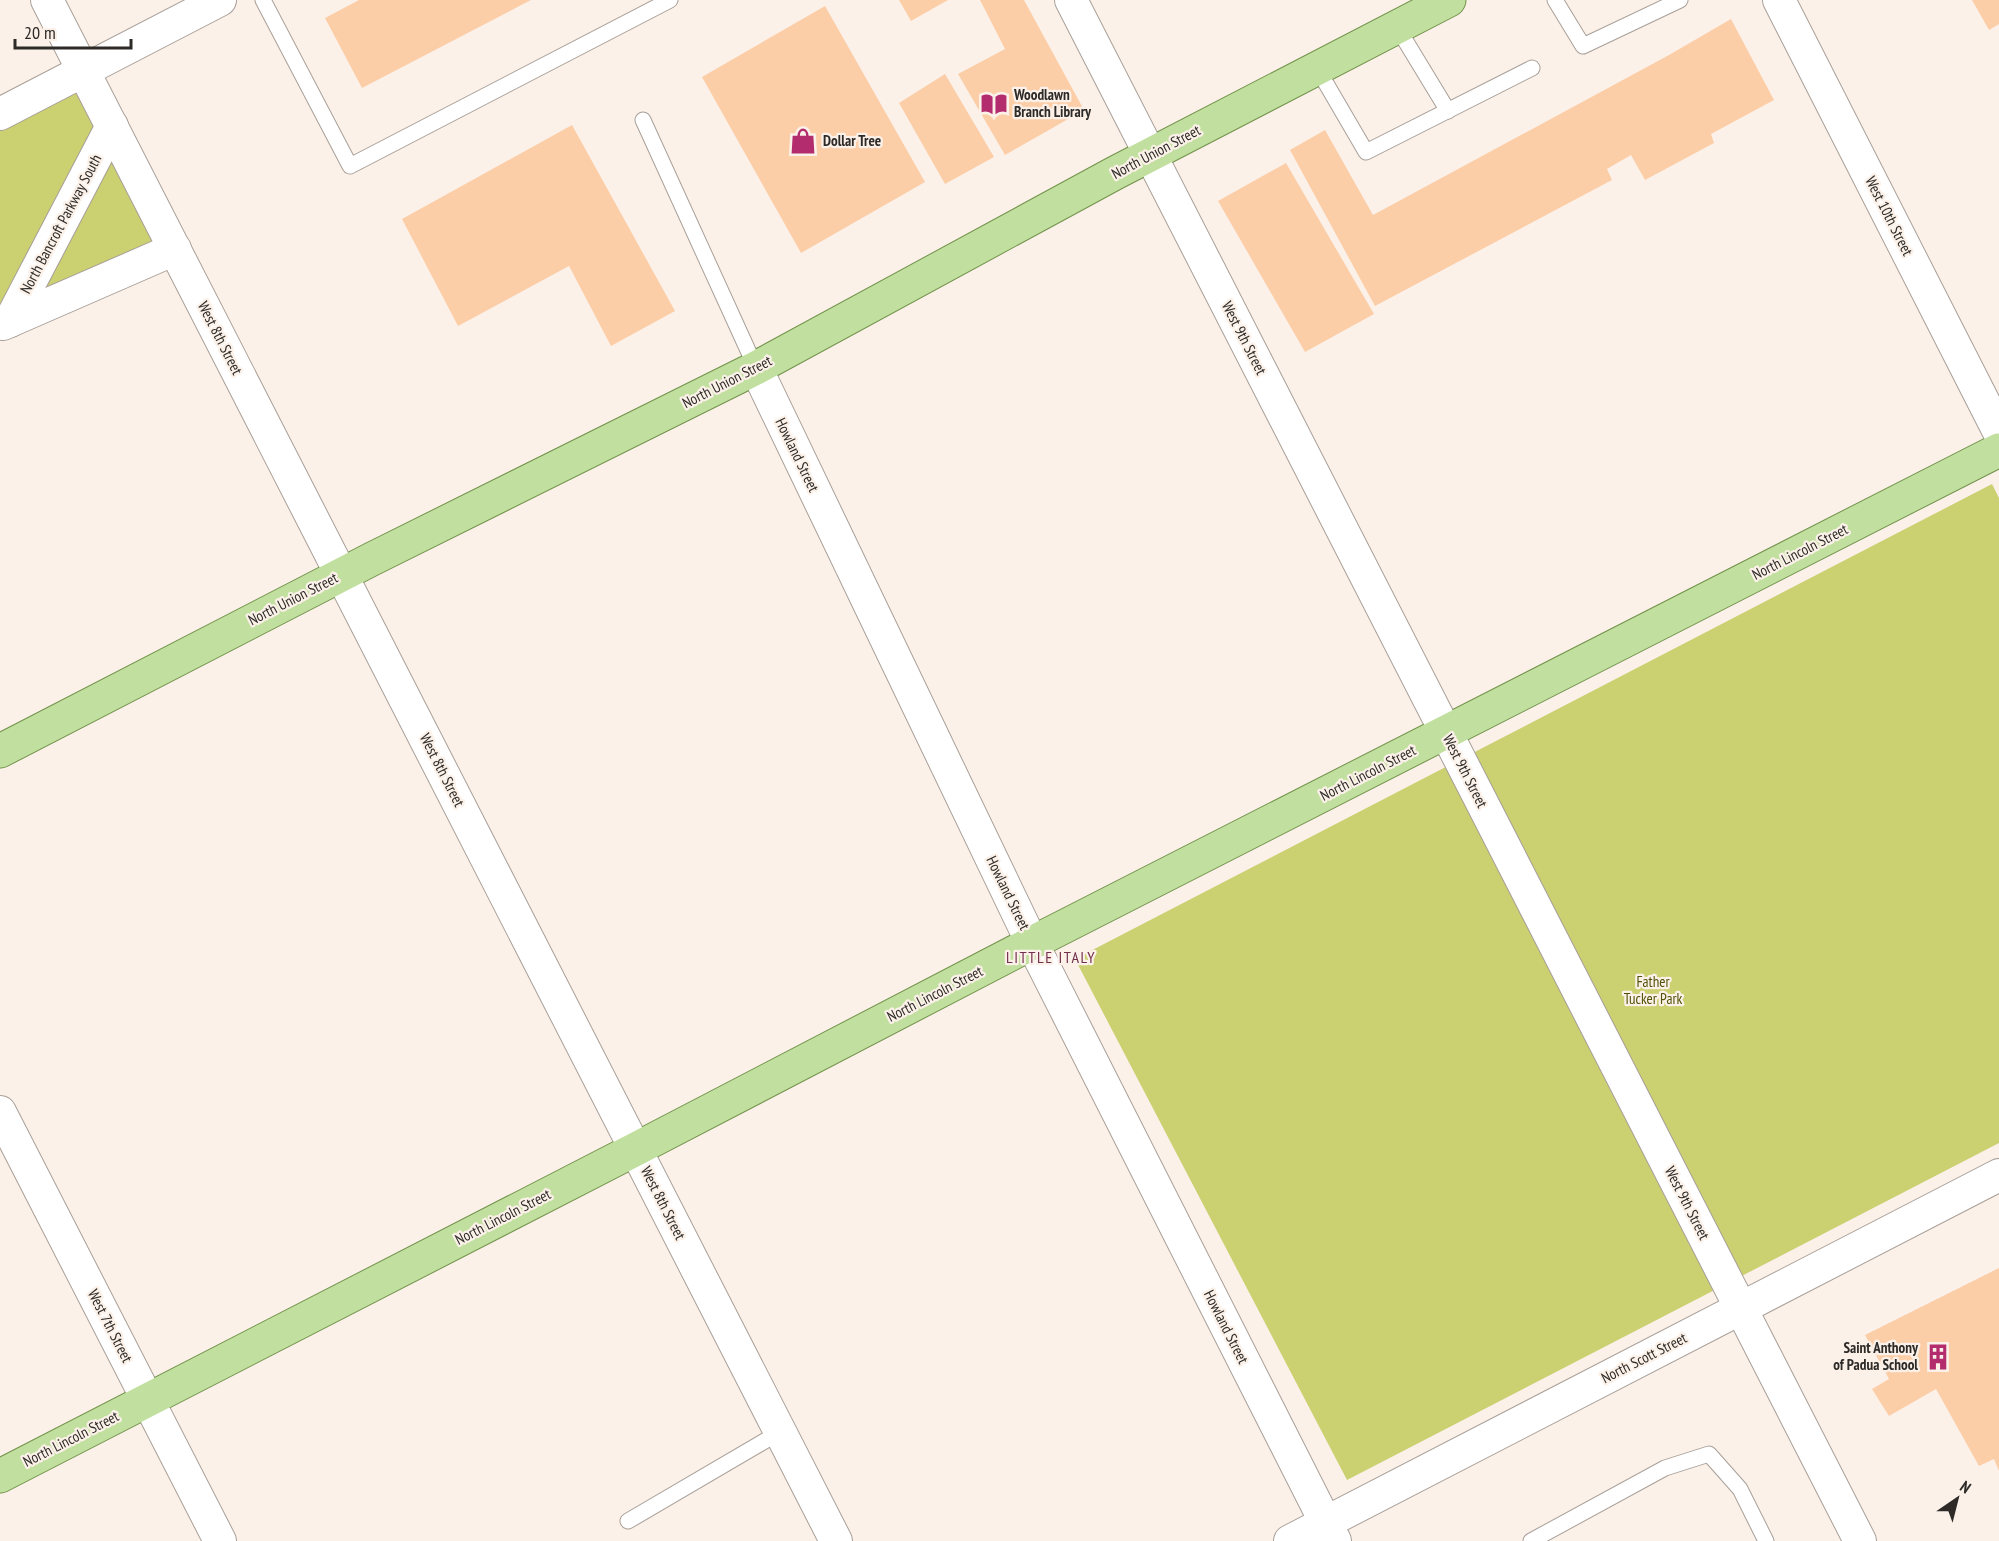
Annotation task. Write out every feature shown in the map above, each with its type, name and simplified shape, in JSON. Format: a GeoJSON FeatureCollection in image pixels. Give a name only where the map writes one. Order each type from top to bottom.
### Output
{"type":"FeatureCollection","features":[{"type":"Feature","properties":{"kind":"main road","name":"North Union Street"},"geometry":{"type":"LineString","coordinates":[[0,751],[341,574],[756,368],[1150,155],[1449,0]]}},
{"type":"Feature","properties":{"kind":"main road","name":"North Lincoln Street"},"geometry":{"type":"LineString","coordinates":[[0,1476],[1032,943],[1999,450]]}},
{"type":"Feature","properties":{"kind":"street","name":"West 8th Street"},"geometry":{"type":"LineString","coordinates":[[47,0],[836,1541]]}},
{"type":"Feature","properties":{"kind":"street"},"geometry":{"type":"LineString","coordinates":[[0,114],[220,0]]}},
{"type":"Feature","properties":{"kind":"street","name":"West 9th Street"},"geometry":{"type":"LineString","coordinates":[[1071,0],[1858,1540]]}},
{"type":"Feature","properties":{"kind":"street","name":"West 10th Street"},"geometry":{"type":"LineString","coordinates":[[1779,0],[1999,432]]}},
{"type":"Feature","properties":{"kind":"street","name":"North Bancroft Parkway South"},"geometry":{"type":"LineString","coordinates":[[5,323],[112,126]]}},
{"type":"Feature","properties":{"kind":"street","name":"North Bancroft Parkway South"},"geometry":{"type":"LineString","coordinates":[[5,323],[175,249]]}},
{"type":"Feature","properties":{"kind":"street","name":"Howland Street"},"geometry":{"type":"LineString","coordinates":[[756,368],[1032,943],[1330,1532]]}},
{"type":"Feature","properties":{"kind":"street","name":"West 7th Street"},"geometry":{"type":"LineString","coordinates":[[0,1112],[220,1541]]}},
{"type":"Feature","properties":{"kind":"street","name":"North Scott Street"},"geometry":{"type":"LineString","coordinates":[[1290,1541],[1330,1532],[1741,1308],[1999,1175]]}},
{"type":"Feature","properties":{"kind":"lane"},"geometry":{"type":"LineString","coordinates":[[263,0],[350,166],[670,0]]}},
{"type":"Feature","properties":{"kind":"lane"},"geometry":{"type":"LineString","coordinates":[[1555,0],[1582,46],[1680,0]]}},
{"type":"Feature","properties":{"kind":"lane"},"geometry":{"type":"LineString","coordinates":[[1397,27],[1448,111]]}},
{"type":"Feature","properties":{"kind":"lane"},"geometry":{"type":"LineString","coordinates":[[1317,68],[1366,152],[1532,68]]}},
{"type":"Feature","properties":{"kind":"lane"},"geometry":{"type":"LineString","coordinates":[[643,120],[756,368]]}},
{"type":"Feature","properties":{"kind":"lane"},"geometry":{"type":"LineString","coordinates":[[628,1521],[780,1432]]}},
{"type":"Feature","properties":{"kind":"lane"},"geometry":{"type":"LineString","coordinates":[[1531,1541],[1665,1468],[1709,1454],[1740,1489],[1766,1541]]}},
{"type":"Feature","properties":{"kind":"green space"},"geometry":{"type":"Polygon","coordinates":[[[83,71],[175,249],[0,326],[0,114],[83,71]]]}},
{"type":"Feature","properties":{"kind":"green space","name":"Father Tucker Park"},"geometry":{"type":"Polygon","coordinates":[[[1992,484],[1999,498],[1999,1143],[1347,1480],[1075,959],[1992,484]]]}},
{"type":"Feature","properties":{"kind":"building"},"geometry":{"type":"Polygon","coordinates":[[[359,0],[531,0],[362,88],[325,18],[359,0]]]}},
{"type":"Feature","properties":{"kind":"building"},"geometry":{"type":"Polygon","coordinates":[[[899,0],[948,0],[911,21],[899,0]]]}},
{"type":"Feature","properties":{"kind":"building"},"geometry":{"type":"Polygon","coordinates":[[[980,0],[1024,0],[1084,110],[1005,155],[958,74],[1005,49],[980,0]]]}},
{"type":"Feature","properties":{"kind":"building"},"geometry":{"type":"Polygon","coordinates":[[[1972,0],[1999,0],[1999,24],[1989,30],[1972,0]]]}},
{"type":"Feature","properties":{"kind":"building"},"geometry":{"type":"Polygon","coordinates":[[[825,6],[925,182],[801,253],[702,77],[825,6]]]}},
{"type":"Feature","properties":{"kind":"building"},"geometry":{"type":"Polygon","coordinates":[[[1731,19],[1774,100],[1711,134],[1714,143],[1645,180],[1631,155],[1607,169],[1612,180],[1375,306],[1290,150],[1325,130],[1373,215],[1669,55],[1731,19]]]}},
{"type":"Feature","properties":{"kind":"building"},"geometry":{"type":"Polygon","coordinates":[[[945,74],[994,157],[945,184],[899,103],[945,74]]]}},
{"type":"Feature","properties":{"kind":"building"},"geometry":{"type":"Polygon","coordinates":[[[572,125],[675,311],[611,346],[569,266],[458,326],[402,219],[572,125]]]}},
{"type":"Feature","properties":{"kind":"building"},"geometry":{"type":"Polygon","coordinates":[[[1286,163],[1374,314],[1305,352],[1218,201],[1286,163]]]}},
{"type":"Feature","properties":{"kind":"building","name":"Saint Anthony of Padua School"},"geometry":{"type":"Polygon","coordinates":[[[1999,1268],[1999,1471],[1994,1459],[1979,1466],[1936,1389],[1889,1416],[1872,1389],[1889,1379],[1865,1335],[1999,1268]]]}},
{"type":"Feature","properties":{"kind":"place","name":"Woodlawn Branch Library"},"geometry":{"type":"Point","coordinates":[994,104]}},
{"type":"Feature","properties":{"kind":"place","name":"Dollar Tree"},"geometry":{"type":"Point","coordinates":[803,141]}},
{"type":"Feature","properties":{"kind":"place","name":"Saint Anthony of Padua School"},"geometry":{"type":"Point","coordinates":[1938,1357]}},
{"type":"Feature","properties":{"kind":"district","name":"LITTLE ITALY"},"geometry":{"type":"Point","coordinates":[1051,957]}}]}
